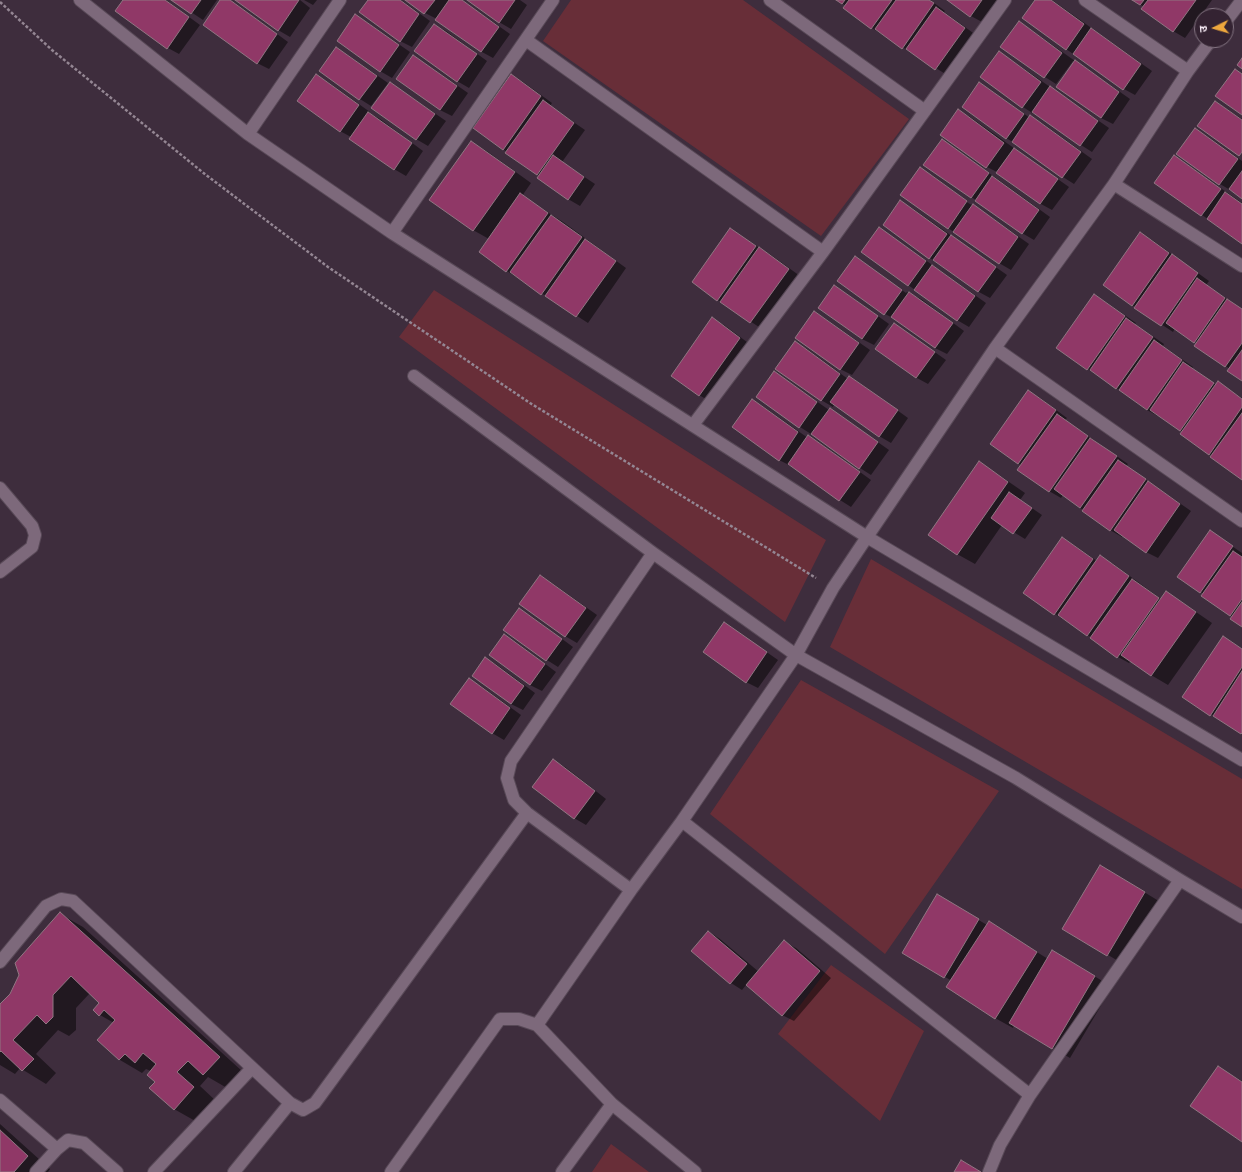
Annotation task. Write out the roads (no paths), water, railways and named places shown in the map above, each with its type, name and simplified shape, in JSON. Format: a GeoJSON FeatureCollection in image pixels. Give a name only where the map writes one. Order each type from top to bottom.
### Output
{"type":"FeatureCollection","features":[{"type":"Feature","properties":{"kind":"street"},"geometry":{"type":"LineString","coordinates":[[80,0],[96,5],[248,134],[392,233],[868,536],[1242,760]]}},
{"type":"Feature","properties":{"kind":"street"},"geometry":{"type":"LineString","coordinates":[[248,134],[340,0]]}},
{"type":"Feature","properties":{"kind":"street"},"geometry":{"type":"LineString","coordinates":[[392,233],[554,0]]}},
{"type":"Feature","properties":{"kind":"street"},"geometry":{"type":"LineString","coordinates":[[770,0],[925,111]]}},
{"type":"Feature","properties":{"kind":"street"},"geometry":{"type":"LineString","coordinates":[[693,425],[823,252],[1005,0]]}},
{"type":"Feature","properties":{"kind":"street"},"geometry":{"type":"LineString","coordinates":[[1085,0],[1188,72]]}},
{"type":"Feature","properties":{"kind":"street"},"geometry":{"type":"LineString","coordinates":[[1234,10],[1242,0]]}},
{"type":"Feature","properties":{"kind":"street"},"geometry":{"type":"LineString","coordinates":[[526,40],[823,252]]}},
{"type":"Feature","properties":{"kind":"street"},"geometry":{"type":"LineString","coordinates":[[536,1025],[631,890],[682,821],[796,655],[833,588],[868,536],[995,348],[1114,184],[1205,48]]}},
{"type":"Feature","properties":{"kind":"street"},"geometry":{"type":"LineString","coordinates":[[1114,184],[1242,266]]}},
{"type":"Feature","properties":{"kind":"street"},"geometry":{"type":"LineString","coordinates":[[995,348],[1242,521]]}},
{"type":"Feature","properties":{"kind":"street"},"geometry":{"type":"LineString","coordinates":[[414,376],[653,553],[796,655],[1016,778],[1242,917]]}},
{"type":"Feature","properties":{"kind":"street"},"geometry":{"type":"LineString","coordinates":[[0,488],[32,526],[35,535],[32,547],[0,572]]}},
{"type":"Feature","properties":{"kind":"street"},"geometry":{"type":"LineString","coordinates":[[631,890],[527,813],[514,800],[507,778],[510,761],[653,553]]}},
{"type":"Feature","properties":{"kind":"street"},"geometry":{"type":"LineString","coordinates":[[0,962],[46,906],[60,900],[73,901],[290,1103],[303,1110],[315,1103],[527,813]]}},
{"type":"Feature","properties":{"kind":"street"},"geometry":{"type":"LineString","coordinates":[[682,821],[1030,1095]]}},
{"type":"Feature","properties":{"kind":"street"},"geometry":{"type":"LineString","coordinates":[[989,1172],[1000,1145],[1030,1095],[1180,880]]}},
{"type":"Feature","properties":{"kind":"street"},"geometry":{"type":"LineString","coordinates":[[391,1172],[500,1019],[519,1019],[536,1025],[612,1104],[695,1172]]}},
{"type":"Feature","properties":{"kind":"street"},"geometry":{"type":"LineString","coordinates":[[154,1172],[252,1068]]}},
{"type":"Feature","properties":{"kind":"street"},"geometry":{"type":"LineString","coordinates":[[0,1100],[57,1150]]}},
{"type":"Feature","properties":{"kind":"street"},"geometry":{"type":"LineString","coordinates":[[234,1172],[290,1103]]}},
{"type":"Feature","properties":{"kind":"street"},"geometry":{"type":"LineString","coordinates":[[562,1172],[612,1104]]}},
{"type":"Feature","properties":{"kind":"street"},"geometry":{"type":"LineString","coordinates":[[36,1172],[68,1140],[84,1144],[117,1172]]}}]}
